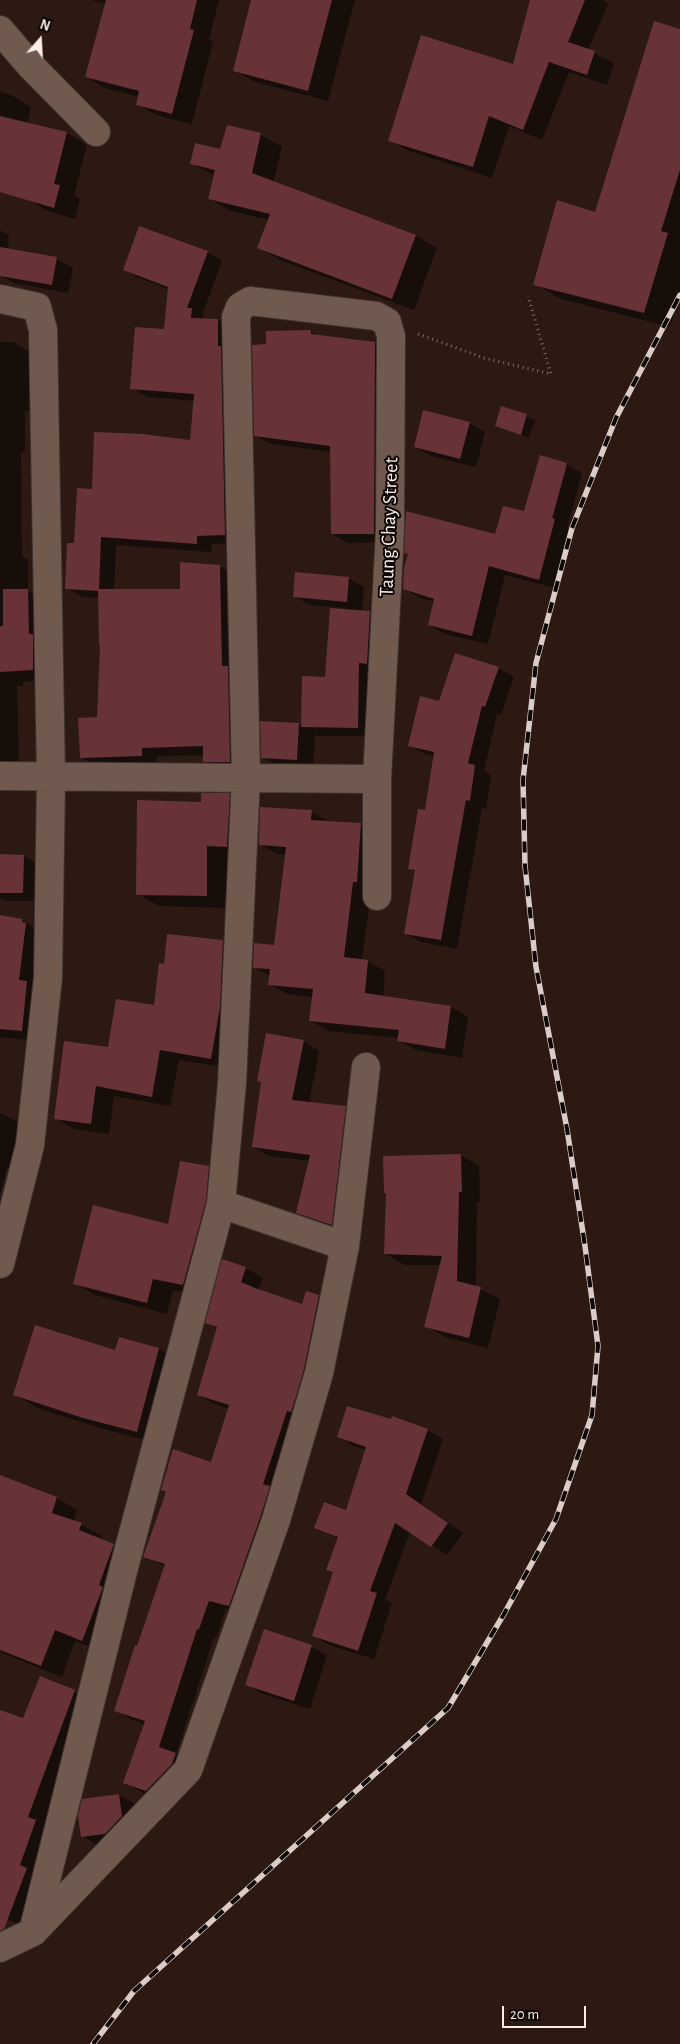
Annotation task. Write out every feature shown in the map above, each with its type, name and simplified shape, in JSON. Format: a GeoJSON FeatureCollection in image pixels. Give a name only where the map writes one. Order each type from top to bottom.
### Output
{"type":"FeatureCollection","features":[{"type":"Feature","properties":{"kind":"street"},"geometry":{"type":"LineString","coordinates":[[0,30],[30,65],[96,132]]}},
{"type":"Feature","properties":{"kind":"street"},"geometry":{"type":"LineString","coordinates":[[0,299],[37,308],[43,330],[50,777],[47,988],[30,1145],[0,1264]]}},
{"type":"Feature","properties":{"kind":"street"},"geometry":{"type":"LineString","coordinates":[[32,1932],[123,1571],[221,1204],[232,1083],[246,776],[236,317],[240,306],[250,301],[376,316],[387,322]]}},
{"type":"Feature","properties":{"kind":"street","name":"Taung Chay Street"},"geometry":{"type":"LineString","coordinates":[[377,896],[377,779],[390,530],[392,336],[387,322]]}},
{"type":"Feature","properties":{"kind":"street"},"geometry":{"type":"LineString","coordinates":[[0,776],[246,776],[377,779]]}},
{"type":"Feature","properties":{"kind":"street"},"geometry":{"type":"LineString","coordinates":[[0,1948],[32,1932],[188,1770],[276,1520],[319,1373],[345,1246],[366,1067]]}},
{"type":"Feature","properties":{"kind":"street"},"geometry":{"type":"LineString","coordinates":[[221,1204],[345,1246]]}},
{"type":"Feature","properties":{"kind":"path"},"geometry":{"type":"LineString","coordinates":[[387,322],[484,358],[552,374],[528,296]]}},
{"type":"Feature","properties":{"kind":"building"},"geometry":{"type":"Polygon","coordinates":[[[106,0],[197,0],[190,29],[194,30],[172,114],[136,105],[139,91],[85,77],[106,0]]]}},
{"type":"Feature","properties":{"kind":"building"},"geometry":{"type":"Polygon","coordinates":[[[251,0],[332,0],[308,91],[233,71],[251,0]]]}},
{"type":"Feature","properties":{"kind":"building"},"geometry":{"type":"Polygon","coordinates":[[[530,0],[585,0],[568,42],[595,51],[587,75],[549,62],[523,130],[489,116],[473,167],[388,141],[421,35],[513,64],[530,0]]]}},
{"type":"Feature","properties":{"kind":"building"},"geometry":{"type":"Polygon","coordinates":[[[654,21],[680,29],[680,170],[661,231],[668,233],[644,313],[533,285],[557,200],[595,212],[654,21]]]}},
{"type":"Feature","properties":{"kind":"building"},"geometry":{"type":"Polygon","coordinates":[[[0,116],[67,132],[54,184],[60,185],[54,208],[0,192],[0,116]]]}},
{"type":"Feature","properties":{"kind":"building"},"geometry":{"type":"Polygon","coordinates":[[[227,125],[261,133],[252,173],[416,235],[392,299],[257,248],[270,214],[208,199],[215,170],[190,164],[195,143],[220,149],[227,125]]]}},
{"type":"Feature","properties":{"kind":"building"},"geometry":{"type":"Polygon","coordinates":[[[139,226],[208,251],[187,308],[192,308],[191,318],[218,319],[218,346],[221,346],[225,535],[197,536],[197,544],[101,537],[99,589],[180,589],[180,562],[220,565],[222,666],[228,666],[230,762],[203,762],[203,746],[142,748],[142,756],[80,758],[78,718],[97,717],[100,645],[98,591],[65,589],[67,543],[74,543],[77,488],[92,489],[94,432],[143,434],[190,440],[194,394],[130,389],[135,327],[164,329],[168,287],[123,270],[139,226]]]}},
{"type":"Feature","properties":{"kind":"building"},"geometry":{"type":"Polygon","coordinates":[[[0,247],[57,257],[52,285],[0,276],[0,247]]]}},
{"type":"Feature","properties":{"kind":"building"},"geometry":{"type":"Polygon","coordinates":[[[311,330],[311,334],[375,342],[374,534],[331,534],[330,446],[254,436],[252,345],[266,344],[266,331],[311,330]]]}},
{"type":"Feature","properties":{"kind":"building"},"geometry":{"type":"Polygon","coordinates":[[[501,406],[527,414],[521,435],[495,426],[501,406]]]}},
{"type":"Feature","properties":{"kind":"building"},"geometry":{"type":"Polygon","coordinates":[[[423,410],[470,422],[460,459],[414,447],[423,410]]]}},
{"type":"Feature","properties":{"kind":"building"},"geometry":{"type":"Polygon","coordinates":[[[540,455],[567,463],[552,518],[555,519],[539,580],[489,566],[472,636],[428,625],[434,599],[403,589],[404,568],[408,554],[404,553],[406,511],[495,534],[503,506],[524,511],[540,455]]]}},
{"type":"Feature","properties":{"kind":"building"},"geometry":{"type":"Polygon","coordinates":[[[295,572],[349,577],[347,602],[293,597],[295,572]]]}},
{"type":"Feature","properties":{"kind":"building"},"geometry":{"type":"Polygon","coordinates":[[[3,589],[28,589],[29,634],[33,634],[33,670],[0,672],[0,626],[3,626],[3,589]]]}},
{"type":"Feature","properties":{"kind":"building"},"geometry":{"type":"Polygon","coordinates":[[[330,608],[370,611],[367,664],[359,663],[358,728],[301,727],[302,676],[325,677],[330,608]]]}},
{"type":"Feature","properties":{"kind":"building"},"geometry":{"type":"Polygon","coordinates":[[[455,653],[499,667],[485,707],[482,706],[468,763],[475,765],[470,801],[466,800],[441,940],[404,934],[415,870],[408,869],[418,809],[425,810],[434,752],[408,746],[420,696],[439,701],[455,653]]]}},
{"type":"Feature","properties":{"kind":"building"},"geometry":{"type":"Polygon","coordinates":[[[260,721],[299,723],[297,760],[261,758],[260,721]]]}},
{"type":"Feature","properties":{"kind":"building"},"geometry":{"type":"Polygon","coordinates":[[[201,793],[230,793],[227,847],[207,846],[207,896],[136,895],[137,800],[201,802],[201,793]]]}},
{"type":"Feature","properties":{"kind":"building"},"geometry":{"type":"Polygon","coordinates":[[[260,807],[312,810],[311,820],[361,823],[357,882],[353,882],[344,957],[368,960],[365,993],[451,1006],[445,1049],[397,1041],[399,1030],[309,1021],[313,989],[268,985],[270,969],[253,968],[254,943],[274,945],[286,847],[259,845],[260,807]]]}},
{"type":"Feature","properties":{"kind":"building"},"geometry":{"type":"Polygon","coordinates":[[[0,854],[24,855],[23,893],[0,893],[0,854]]]}},
{"type":"Feature","properties":{"kind":"building"},"geometry":{"type":"Polygon","coordinates":[[[0,915],[22,919],[22,922],[26,923],[19,980],[27,981],[22,1031],[0,1029],[0,915]]]}},
{"type":"Feature","properties":{"kind":"building"},"geometry":{"type":"Polygon","coordinates":[[[167,934],[223,940],[220,1007],[211,1059],[160,1050],[152,1097],[96,1086],[91,1124],[54,1119],[64,1041],[108,1047],[116,999],[154,1005],[159,963],[164,964],[167,934]]]}},
{"type":"Feature","properties":{"kind":"building"},"geometry":{"type":"Polygon","coordinates":[[[266,1033],[304,1040],[292,1100],[346,1106],[332,1225],[296,1213],[310,1155],[252,1147],[261,1082],[257,1081],[266,1033]]]}},
{"type":"Feature","properties":{"kind":"building"},"geometry":{"type":"Polygon","coordinates":[[[461,1154],[462,1192],[459,1192],[457,1281],[481,1287],[469,1338],[424,1327],[442,1256],[384,1254],[386,1193],[384,1193],[383,1156],[461,1154]]]}},
{"type":"Feature","properties":{"kind":"building"},"geometry":{"type":"Polygon","coordinates":[[[180,1161],[209,1166],[206,1201],[183,1285],[153,1279],[147,1303],[73,1284],[93,1205],[168,1224],[180,1161]]]}},
{"type":"Feature","properties":{"kind":"building"},"geometry":{"type":"Polygon","coordinates":[[[222,1259],[246,1267],[241,1282],[255,1288],[302,1304],[306,1291],[319,1295],[304,1369],[295,1400],[291,1412],[287,1411],[263,1484],[270,1486],[261,1515],[229,1606],[209,1601],[199,1629],[197,1629],[159,1747],[176,1753],[172,1764],[146,1791],[123,1783],[145,1721],[114,1711],[135,1645],[137,1646],[165,1564],[143,1557],[166,1492],[161,1490],[173,1449],[211,1462],[229,1405],[197,1395],[217,1327],[205,1323],[222,1259]]]}},
{"type":"Feature","properties":{"kind":"building"},"geometry":{"type":"Polygon","coordinates":[[[35,1325],[115,1350],[119,1337],[159,1348],[137,1432],[83,1418],[13,1395],[35,1325]]]}},
{"type":"Feature","properties":{"kind":"building"},"geometry":{"type":"Polygon","coordinates":[[[347,1406],[391,1419],[392,1416],[428,1429],[406,1494],[448,1523],[431,1547],[395,1523],[370,1591],[377,1593],[358,1651],[312,1636],[333,1572],[326,1570],[338,1537],[314,1528],[324,1502],[346,1510],[366,1447],[337,1437],[347,1406]]]}},
{"type":"Feature","properties":{"kind":"building"},"geometry":{"type":"Polygon","coordinates":[[[0,1475],[57,1497],[52,1513],[82,1523],[79,1530],[114,1544],[99,1585],[103,1587],[82,1641],[55,1630],[41,1666],[0,1650],[0,1475]]]}},
{"type":"Feature","properties":{"kind":"building"},"geometry":{"type":"Polygon","coordinates":[[[264,1629],[312,1645],[294,1701],[245,1685],[264,1629]]]}},
{"type":"Feature","properties":{"kind":"building"},"geometry":{"type":"Polygon","coordinates":[[[40,1676],[75,1690],[28,1817],[36,1820],[20,1865],[27,1868],[4,1929],[0,1931],[0,1710],[23,1718],[40,1676]]]}},
{"type":"Feature","properties":{"kind":"building"},"geometry":{"type":"Polygon","coordinates":[[[119,1794],[122,1816],[105,1834],[81,1837],[78,1816],[82,1799],[119,1794]]]}},
{"type":"Feature","properties":{"kind":"railway"},"geometry":{"type":"LineString","coordinates":[[93,2044],[134,1991],[448,1708],[504,1614],[556,1519],[592,1415],[598,1346],[567,1129],[536,967],[525,866],[523,780],[536,663],[572,528],[616,418],[680,295]]}}]}
